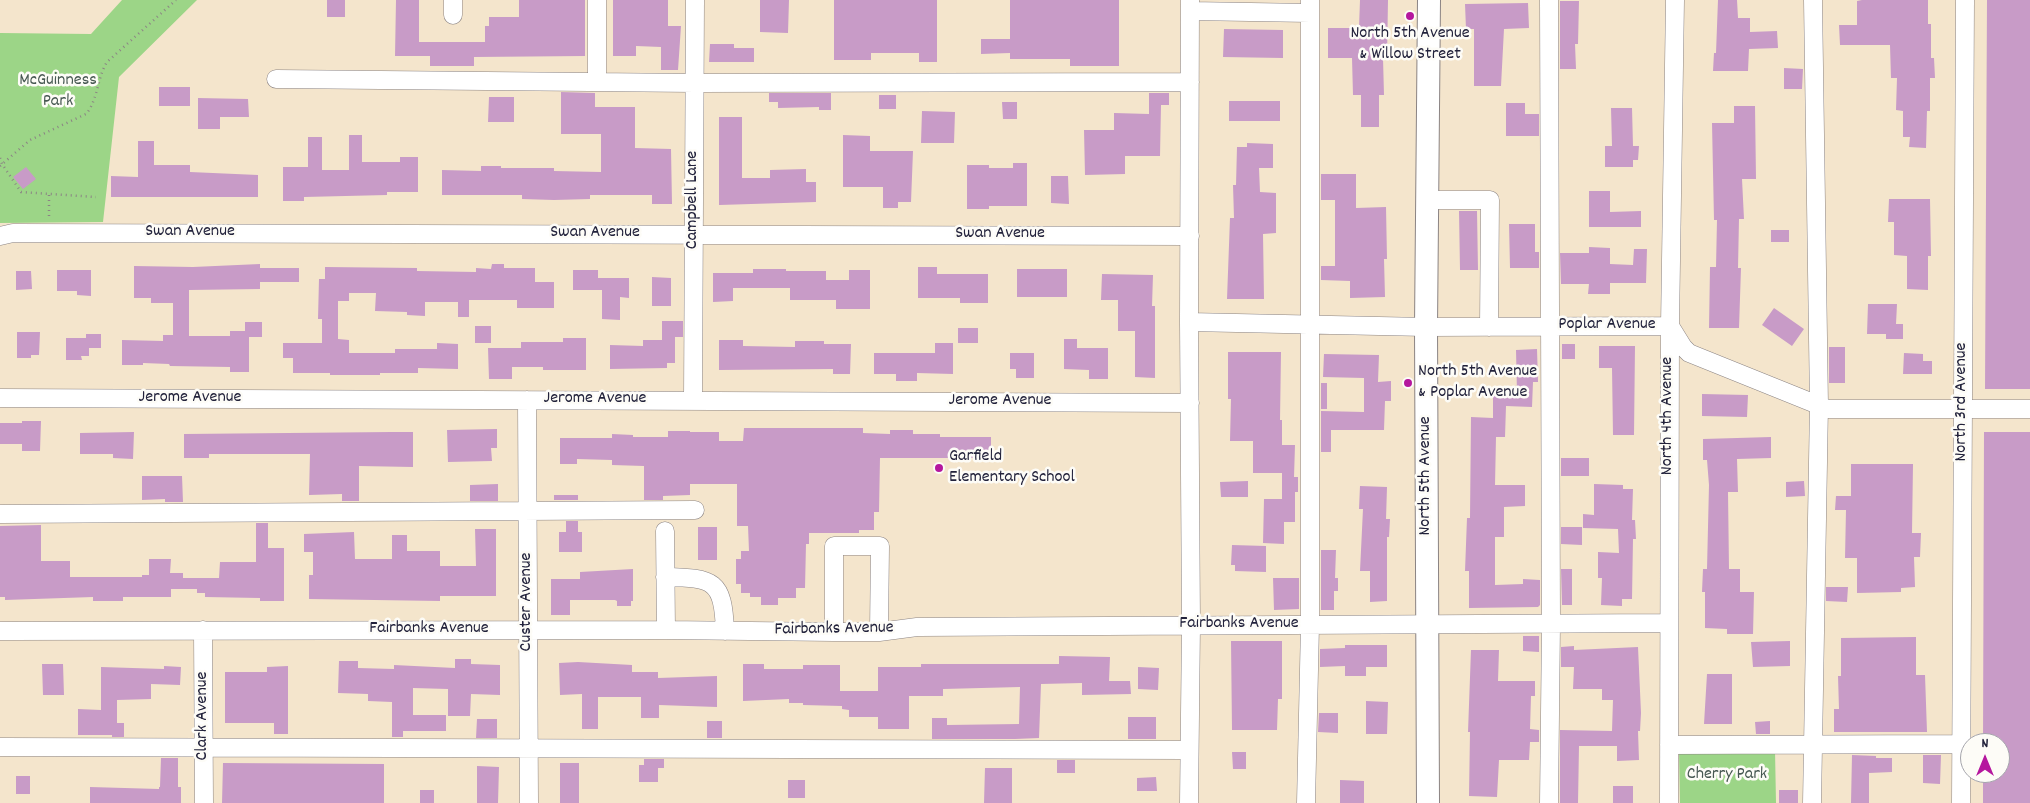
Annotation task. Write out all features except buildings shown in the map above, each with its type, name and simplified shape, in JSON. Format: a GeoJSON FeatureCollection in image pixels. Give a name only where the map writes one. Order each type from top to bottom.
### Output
{"type":"FeatureCollection","features":[{"type":"Feature","properties":{"kind":"main road","name":"North 5th Avenue"},"geometry":{"type":"LineString","coordinates":[[1428,803],[1426,327],[1429,0]]}},
{"type":"Feature","properties":{"kind":"street"},"geometry":{"type":"LineString","coordinates":[[597,0],[597,82]]}},
{"type":"Feature","properties":{"kind":"street","name":"Campbell Lane"},"geometry":{"type":"LineString","coordinates":[[693,401],[695,0]]}},
{"type":"Feature","properties":{"kind":"street"},"geometry":{"type":"LineString","coordinates":[[1549,0],[1551,624],[1549,803]]}},
{"type":"Feature","properties":{"kind":"street","name":"North 4th Avenue"},"geometry":{"type":"LineString","coordinates":[[1669,803],[1670,326],[1675,0]]}},
{"type":"Feature","properties":{"kind":"street"},"geometry":{"type":"LineString","coordinates":[[1812,803],[1819,405],[1813,0]]}},
{"type":"Feature","properties":{"kind":"street","name":"North 3rd Avenue"},"geometry":{"type":"LineString","coordinates":[[1961,733],[1964,0]]}},
{"type":"Feature","properties":{"kind":"street"},"geometry":{"type":"LineString","coordinates":[[1189,803],[1191,625],[1189,322],[1190,6],[1310,6],[1310,625],[1306,803]]}},
{"type":"Feature","properties":{"kind":"street"},"geometry":{"type":"LineString","coordinates":[[276,79],[597,82],[1190,82]]}},
{"type":"Feature","properties":{"kind":"street"},"geometry":{"type":"LineString","coordinates":[[1427,200],[1490,200],[1489,326]]}},
{"type":"Feature","properties":{"kind":"street","name":"Swan Avenue"},"geometry":{"type":"LineString","coordinates":[[0,236],[14,233],[49,233],[1190,236]]}},
{"type":"Feature","properties":{"kind":"street","name":"Poplar Avenue"},"geometry":{"type":"LineString","coordinates":[[1189,322],[1426,327],[1670,326],[1689,353],[1828,408],[2030,409]]}},
{"type":"Feature","properties":{"kind":"street","name":"Jerome Avenue"},"geometry":{"type":"LineString","coordinates":[[0,398],[1190,403]]}},
{"type":"Feature","properties":{"kind":"street","name":"Custer Avenue"},"geometry":{"type":"LineString","coordinates":[[527,400],[529,803]]}},
{"type":"Feature","properties":{"kind":"street"},"geometry":{"type":"LineString","coordinates":[[0,514],[695,510]]}},
{"type":"Feature","properties":{"kind":"street"},"geometry":{"type":"LineString","coordinates":[[665,531],[666,630]]}},
{"type":"Feature","properties":{"kind":"street"},"geometry":{"type":"LineString","coordinates":[[834,632],[834,546],[880,546],[879,632]]}},
{"type":"Feature","properties":{"kind":"street"},"geometry":{"type":"LineString","coordinates":[[665,577],[689,577],[716,587],[720,592],[725,631]]}},
{"type":"Feature","properties":{"kind":"street","name":"Fairbanks Avenue"},"geometry":{"type":"LineString","coordinates":[[0,630],[666,630],[879,632],[917,627],[1668,623]]}},
{"type":"Feature","properties":{"kind":"street","name":"Clark Avenue"},"geometry":{"type":"LineString","coordinates":[[203,630],[204,803]]}},
{"type":"Feature","properties":{"kind":"street"},"geometry":{"type":"LineString","coordinates":[[1669,745],[1960,744]]}},
{"type":"Feature","properties":{"kind":"street"},"geometry":{"type":"LineString","coordinates":[[0,747],[1189,750]]}},
{"type":"Feature","properties":{"kind":"street","name":"North 3rd Avenue"},"geometry":{"type":"LineString","coordinates":[[1961,783],[1961,803]]}},
{"type":"Feature","properties":{"kind":"path"},"geometry":{"type":"LineString","coordinates":[[1,165],[30,140],[86,114],[91,109],[101,71],[106,62],[176,0]]}},
{"type":"Feature","properties":{"kind":"path"},"geometry":{"type":"LineString","coordinates":[[0,158],[1,165],[21,192],[96,197]]}},
{"type":"Feature","properties":{"kind":"path"},"geometry":{"type":"LineString","coordinates":[[49,195],[49,233]]}},
{"type":"Feature","properties":{"kind":"green space","name":"McGuinness Park"},"geometry":{"type":"Polygon","coordinates":[[[122,0],[197,0],[119,77],[103,222],[0,223],[0,33],[91,34],[122,0]]]}},
{"type":"Feature","properties":{"kind":"green space","name":"Cherry Park"},"geometry":{"type":"Polygon","coordinates":[[[1775,750],[1776,803],[1680,803],[1679,751],[1775,750]]]}},
{"type":"Feature","properties":{"kind":"place","name":"North 5th Avenue & Willow Street"},"geometry":{"type":"Point","coordinates":[1410,16]}},
{"type":"Feature","properties":{"kind":"place","name":"North 5th Avenue & Poplar Avenue"},"geometry":{"type":"Point","coordinates":[1408,383]}},
{"type":"Feature","properties":{"kind":"place","name":"Garfield Elementary School"},"geometry":{"type":"Point","coordinates":[939,468]}}]}
